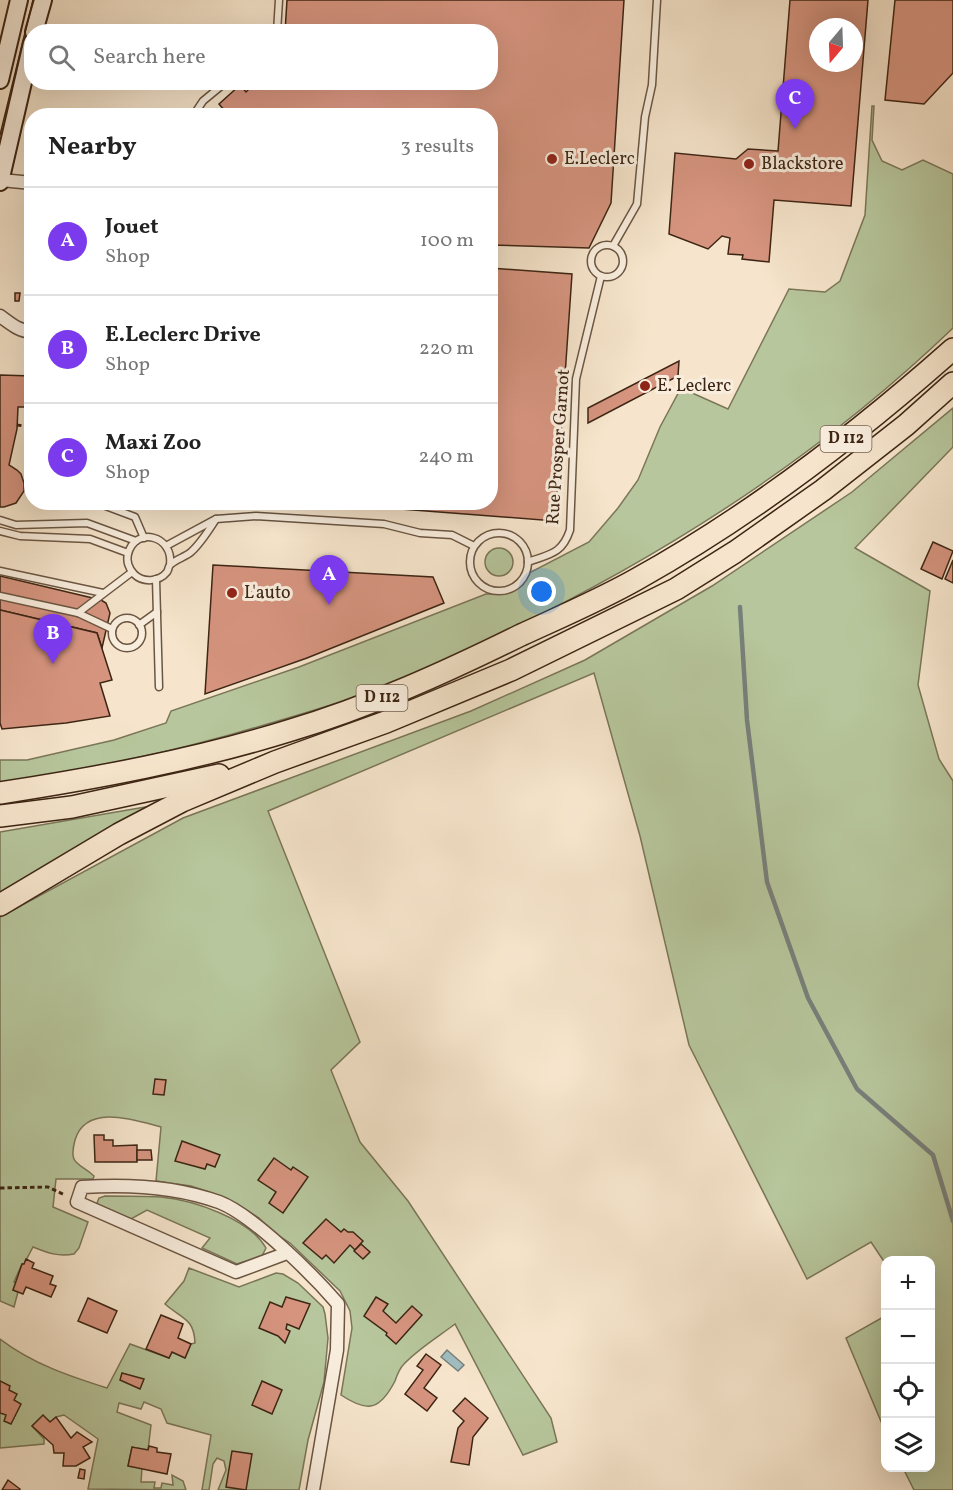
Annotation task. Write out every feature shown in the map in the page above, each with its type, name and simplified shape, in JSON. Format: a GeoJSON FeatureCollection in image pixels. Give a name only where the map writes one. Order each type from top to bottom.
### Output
{"type":"FeatureCollection","features":[{"type":"Feature","properties":{"kind":"highway","name":"D 112"},"geometry":{"type":"LineString","coordinates":[[0,793],[146,768],[289,731],[380,699],[466,663],[636,579],[733,520],[829,453],[891,404],[953,349]]}},
{"type":"Feature","properties":{"kind":"highway","name":"D 112"},"geometry":{"type":"LineString","coordinates":[[0,816],[72,807],[275,762],[386,722],[511,670],[676,590],[735,552],[824,490],[906,425],[953,383]]}},
{"type":"Feature","properties":{"kind":"highway"},"geometry":{"type":"LineString","coordinates":[[0,904],[119,834],[182,801],[275,762]]}},
{"type":"Feature","properties":{"kind":"main road"},"geometry":{"type":"LineString","coordinates":[[0,80],[19,0]]}},
{"type":"Feature","properties":{"kind":"main road"},"geometry":{"type":"LineString","coordinates":[[36,24],[43,0]]}},
{"type":"Feature","properties":{"kind":"main road"},"geometry":{"type":"LineString","coordinates":[[0,181],[24,78]]}},
{"type":"Feature","properties":{"kind":"street"},"geometry":{"type":"LineString","coordinates":[[0,181],[24,182]]}},
{"type":"Feature","properties":{"kind":"street"},"geometry":{"type":"LineString","coordinates":[[0,316],[24,332]]}},
{"type":"Feature","properties":{"kind":"street"},"geometry":{"type":"LineString","coordinates":[[287,1253],[236,1272],[77,1202],[82,1187],[115,1185],[160,1187],[221,1203],[255,1224],[287,1253],[319,1282],[338,1304],[337,1350],[313,1490]]}},
{"type":"Feature","properties":{"kind":"lane"},"geometry":{"type":"LineString","coordinates":[[278,24],[279,0]]}},
{"type":"Feature","properties":{"kind":"lane"},"geometry":{"type":"LineString","coordinates":[[613,246],[637,204],[645,117],[652,85],[657,0]]}},
{"type":"Feature","properties":{"kind":"lane"},"geometry":{"type":"LineString","coordinates":[[198,108],[216,90]]}},
{"type":"Feature","properties":{"kind":"lane"},"geometry":{"type":"LineString","coordinates":[[602,246],[613,246],[623,258],[621,269],[612,276],[601,276],[591,263],[593,252],[602,246]]}},
{"type":"Feature","properties":{"kind":"lane","name":"Rue Prosper Garnot"},"geometry":{"type":"LineString","coordinates":[[528,562],[556,552],[566,542],[570,530],[576,379],[601,276]]}},
{"type":"Feature","properties":{"kind":"lane"},"geometry":{"type":"LineString","coordinates":[[116,510],[135,517],[144,538]]}},
{"type":"Feature","properties":{"kind":"lane"},"geometry":{"type":"LineString","coordinates":[[166,546],[216,519],[256,516],[384,524],[420,533],[452,535],[474,546]]}},
{"type":"Feature","properties":{"kind":"lane"},"geometry":{"type":"LineString","coordinates":[[170,565],[191,552],[216,519]]}},
{"type":"Feature","properties":{"kind":"lane"},"geometry":{"type":"LineString","coordinates":[[0,520],[16,525],[87,524],[136,542]]}},
{"type":"Feature","properties":{"kind":"lane"},"geometry":{"type":"LineString","coordinates":[[0,531],[20,536],[90,539],[128,553]]}},
{"type":"Feature","properties":{"kind":"lane"},"geometry":{"type":"LineString","coordinates":[[494,533],[511,535],[523,546],[528,562],[523,578],[511,588],[495,591],[474,578],[469,562],[474,546],[486,535],[494,533]]}},
{"type":"Feature","properties":{"kind":"lane"},"geometry":{"type":"LineString","coordinates":[[144,538],[155,538],[170,552],[170,565],[167,571],[156,579],[143,580],[128,566],[128,553],[136,542],[144,538]]}},
{"type":"Feature","properties":{"kind":"lane"},"geometry":{"type":"LineString","coordinates":[[0,571],[103,593]]}},
{"type":"Feature","properties":{"kind":"lane"},"geometry":{"type":"LineString","coordinates":[[78,613],[132,572]]}},
{"type":"Feature","properties":{"kind":"lane"},"geometry":{"type":"LineString","coordinates":[[156,579],[159,687]]}},
{"type":"Feature","properties":{"kind":"lane"},"geometry":{"type":"LineString","coordinates":[[0,596],[78,613],[112,629]]}},
{"type":"Feature","properties":{"kind":"lane"},"geometry":{"type":"LineString","coordinates":[[139,625],[157,612]]}},
{"type":"Feature","properties":{"kind":"lane"},"geometry":{"type":"LineString","coordinates":[[127,618],[136,621],[142,634],[138,643],[129,648],[115,643],[112,638],[112,629],[117,621],[127,618]]}},
{"type":"Feature","properties":{"kind":"path"},"geometry":{"type":"LineString","coordinates":[[17,425],[24,426]]}},
{"type":"Feature","properties":{"kind":"path"},"geometry":{"type":"LineString","coordinates":[[0,1188],[48,1187],[77,1202]]}},
{"type":"Feature","properties":{"kind":"green space"},"geometry":{"type":"Polygon","coordinates":[[[872,106],[874,106],[872,140],[882,161],[902,170],[923,160],[953,174],[953,328],[852,417],[743,497],[686,533],[569,600],[418,673],[344,701],[165,752],[34,778],[0,782],[0,760],[27,760],[114,740],[166,723],[171,711],[299,667],[486,594],[506,594],[523,585],[529,573],[589,542],[638,480],[660,427],[681,388],[728,409],[789,289],[825,292],[840,281],[865,215],[872,106]]]}},
{"type":"Feature","properties":{"kind":"green space"},"geometry":{"type":"Polygon","coordinates":[[[953,408],[953,447],[855,548],[930,591],[918,685],[939,759],[953,781],[953,1490],[914,1490],[905,1472],[935,1472],[935,1256],[881,1257],[871,1242],[807,1279],[689,1045],[640,836],[594,673],[268,811],[360,1042],[331,1070],[360,1142],[408,1201],[551,1418],[557,1442],[523,1455],[455,1324],[404,1364],[389,1391],[378,1403],[366,1406],[350,1401],[341,1395],[352,1328],[350,1311],[340,1291],[290,1243],[270,1230],[259,1218],[226,1198],[191,1186],[156,1181],[161,1127],[138,1121],[125,1118],[100,1118],[89,1121],[81,1129],[75,1140],[73,1155],[76,1162],[94,1176],[93,1179],[56,1179],[53,1207],[88,1222],[79,1248],[74,1254],[58,1255],[33,1247],[14,1282],[16,1283],[13,1290],[18,1292],[14,1307],[0,1301],[0,917],[183,818],[471,711],[585,660],[712,586],[852,492],[953,408]]]}},
{"type":"Feature","properties":{"kind":"green space"},"geometry":{"type":"Polygon","coordinates":[[[499,548],[509,552],[513,562],[509,572],[499,576],[489,572],[485,562],[489,552],[499,548]]]}},
{"type":"Feature","properties":{"kind":"green space"},"geometry":{"type":"Polygon","coordinates":[[[151,806],[0,897],[0,832],[151,806]]]}},
{"type":"Feature","properties":{"kind":"green space"},"geometry":{"type":"Polygon","coordinates":[[[105,1196],[161,1197],[189,1202],[234,1220],[247,1228],[266,1248],[262,1256],[237,1264],[202,1248],[210,1238],[147,1210],[131,1219],[101,1207],[97,1203],[99,1198],[105,1196]]]}},
{"type":"Feature","properties":{"kind":"green space"},"geometry":{"type":"Polygon","coordinates":[[[189,1268],[239,1287],[276,1273],[283,1274],[298,1283],[323,1307],[328,1338],[324,1382],[308,1440],[299,1490],[218,1490],[226,1470],[224,1461],[217,1458],[213,1464],[209,1490],[202,1490],[211,1435],[167,1423],[161,1409],[144,1402],[141,1409],[119,1403],[117,1412],[151,1425],[148,1450],[132,1447],[128,1466],[142,1468],[141,1482],[155,1482],[154,1488],[161,1488],[162,1483],[173,1485],[172,1475],[183,1481],[186,1490],[88,1489],[98,1439],[64,1415],[50,1422],[43,1416],[32,1426],[44,1439],[44,1444],[0,1448],[0,1339],[38,1362],[107,1388],[130,1344],[169,1358],[172,1352],[185,1358],[191,1344],[195,1343],[192,1328],[186,1320],[165,1304],[184,1281],[189,1268]]]}},
{"type":"Feature","properties":{"kind":"green space"},"geometry":{"type":"Polygon","coordinates":[[[881,1318],[881,1421],[846,1338],[881,1318]]]}},
{"type":"Feature","properties":{"kind":"water"},"geometry":{"type":"Polygon","coordinates":[[[447,1350],[464,1365],[458,1371],[441,1357],[447,1350]]]}},
{"type":"Feature","properties":{"kind":"building","name":"E.Leclerc"},"geometry":{"type":"Polygon","coordinates":[[[287,0],[624,0],[611,203],[589,248],[498,245],[498,108],[222,108],[219,104],[234,90],[246,92],[248,90],[498,90],[498,24],[286,24],[287,0]]]}},
{"type":"Feature","properties":{"kind":"building"},"geometry":{"type":"Polygon","coordinates":[[[790,0],[868,0],[863,61],[863,18],[809,18],[809,72],[862,72],[851,206],[774,200],[769,262],[742,259],[743,255],[728,254],[730,238],[722,236],[708,249],[669,234],[675,153],[736,159],[748,149],[778,151],[790,0]]]}},
{"type":"Feature","properties":{"kind":"building"},"geometry":{"type":"Polygon","coordinates":[[[895,0],[953,0],[953,73],[924,104],[885,100],[895,0]]]}},
{"type":"Feature","properties":{"kind":"building"},"geometry":{"type":"Polygon","coordinates":[[[498,269],[572,274],[555,521],[413,510],[498,510],[498,269]]]}},
{"type":"Feature","properties":{"kind":"building"},"geometry":{"type":"Polygon","coordinates":[[[15,293],[20,293],[19,301],[15,301],[15,293]]]}},
{"type":"Feature","properties":{"kind":"building","name":"E. Leclerc"},"geometry":{"type":"Polygon","coordinates":[[[679,361],[678,376],[588,423],[588,408],[679,361]]]}},
{"type":"Feature","properties":{"kind":"building"},"geometry":{"type":"Polygon","coordinates":[[[0,375],[24,376],[24,407],[18,407],[17,429],[9,465],[21,474],[24,491],[16,503],[0,507],[0,375]]]}},
{"type":"Feature","properties":{"kind":"building"},"geometry":{"type":"Polygon","coordinates":[[[933,542],[953,551],[942,579],[921,569],[933,542]]]}},
{"type":"Feature","properties":{"kind":"building"},"geometry":{"type":"Polygon","coordinates":[[[953,560],[953,583],[945,579],[953,560]]]}},
{"type":"Feature","properties":{"kind":"building"},"geometry":{"type":"Polygon","coordinates":[[[213,565],[433,577],[444,603],[307,658],[205,694],[213,565]]]}},
{"type":"Feature","properties":{"kind":"building"},"geometry":{"type":"Polygon","coordinates":[[[0,576],[106,603],[110,613],[102,648],[97,633],[0,610],[0,576]]]}},
{"type":"Feature","properties":{"kind":"building"},"geometry":{"type":"Polygon","coordinates":[[[0,610],[97,633],[112,680],[100,683],[110,716],[2,729],[0,723],[0,610]]]}},
{"type":"Feature","properties":{"kind":"building"},"geometry":{"type":"Polygon","coordinates":[[[155,1079],[166,1080],[164,1095],[153,1094],[155,1079]]]}},
{"type":"Feature","properties":{"kind":"building"},"geometry":{"type":"Polygon","coordinates":[[[94,1135],[104,1135],[104,1140],[113,1140],[113,1146],[137,1145],[137,1162],[95,1162],[94,1135]]]}},
{"type":"Feature","properties":{"kind":"building"},"geometry":{"type":"Polygon","coordinates":[[[182,1141],[220,1155],[215,1167],[207,1164],[205,1169],[175,1161],[182,1141]]]}},
{"type":"Feature","properties":{"kind":"building"},"geometry":{"type":"Polygon","coordinates":[[[137,1150],[151,1150],[152,1160],[137,1160],[137,1150]]]}},
{"type":"Feature","properties":{"kind":"building"},"geometry":{"type":"Polygon","coordinates":[[[274,1158],[291,1170],[293,1167],[308,1177],[283,1213],[269,1203],[276,1192],[258,1180],[274,1158]]]}},
{"type":"Feature","properties":{"kind":"building"},"geometry":{"type":"Polygon","coordinates":[[[326,1219],[341,1232],[344,1229],[353,1232],[363,1241],[355,1250],[350,1245],[334,1263],[326,1255],[322,1259],[303,1243],[326,1219]]]}},
{"type":"Feature","properties":{"kind":"building"},"geometry":{"type":"Polygon","coordinates":[[[361,1244],[370,1252],[363,1259],[354,1251],[361,1244]]]}},
{"type":"Feature","properties":{"kind":"building"},"geometry":{"type":"Polygon","coordinates":[[[26,1259],[34,1263],[32,1268],[53,1276],[50,1284],[56,1286],[51,1297],[26,1287],[23,1294],[13,1290],[26,1259]]]}},
{"type":"Feature","properties":{"kind":"building"},"geometry":{"type":"Polygon","coordinates":[[[286,1297],[310,1304],[299,1329],[287,1324],[286,1329],[290,1331],[285,1343],[278,1336],[259,1328],[270,1302],[282,1307],[286,1297]]]}},
{"type":"Feature","properties":{"kind":"building"},"geometry":{"type":"Polygon","coordinates":[[[376,1297],[388,1304],[383,1311],[396,1323],[412,1306],[422,1315],[396,1344],[386,1335],[387,1333],[364,1316],[376,1297]]]}},
{"type":"Feature","properties":{"kind":"building"},"geometry":{"type":"Polygon","coordinates":[[[88,1298],[117,1311],[107,1333],[78,1321],[88,1298]]]}},
{"type":"Feature","properties":{"kind":"building"},"geometry":{"type":"Polygon","coordinates":[[[161,1315],[183,1324],[178,1338],[191,1344],[185,1358],[172,1352],[169,1358],[146,1349],[161,1315]]]}},
{"type":"Feature","properties":{"kind":"building"},"geometry":{"type":"Polygon","coordinates":[[[426,1354],[441,1365],[424,1388],[437,1398],[427,1411],[405,1394],[423,1370],[417,1366],[426,1354]]]}},
{"type":"Feature","properties":{"kind":"building"},"geometry":{"type":"Polygon","coordinates":[[[122,1373],[144,1379],[140,1389],[120,1380],[122,1373]]]}},
{"type":"Feature","properties":{"kind":"building"},"geometry":{"type":"Polygon","coordinates":[[[0,1381],[10,1386],[9,1390],[17,1394],[14,1400],[21,1404],[11,1424],[4,1421],[6,1415],[0,1413],[0,1381]]]}},
{"type":"Feature","properties":{"kind":"building"},"geometry":{"type":"Polygon","coordinates":[[[262,1381],[282,1390],[272,1414],[252,1405],[262,1381]]]}},
{"type":"Feature","properties":{"kind":"building"},"geometry":{"type":"Polygon","coordinates":[[[465,1398],[488,1418],[473,1437],[469,1465],[451,1462],[458,1428],[464,1421],[453,1411],[465,1398]]]}},
{"type":"Feature","properties":{"kind":"building"},"geometry":{"type":"Polygon","coordinates":[[[43,1415],[50,1422],[56,1417],[71,1438],[77,1432],[92,1442],[83,1447],[90,1458],[76,1466],[63,1466],[64,1453],[54,1453],[53,1445],[32,1426],[43,1415]]]}},
{"type":"Feature","properties":{"kind":"building"},"geometry":{"type":"Polygon","coordinates":[[[149,1446],[157,1448],[157,1452],[171,1454],[167,1474],[128,1466],[132,1447],[148,1450],[149,1446]]]}},
{"type":"Feature","properties":{"kind":"building"},"geometry":{"type":"Polygon","coordinates":[[[232,1451],[252,1454],[246,1490],[226,1487],[232,1451]]]}},
{"type":"Feature","properties":{"kind":"building"},"geometry":{"type":"Polygon","coordinates":[[[80,1469],[85,1470],[84,1479],[78,1478],[80,1469]]]}},
{"type":"Feature","properties":{"kind":"building"},"geometry":{"type":"Polygon","coordinates":[[[8,1480],[20,1489],[20,1490],[2,1490],[8,1480]]]}},
{"type":"Feature","properties":{"kind":"waterway"},"geometry":{"type":"LineString","coordinates":[[740,607],[747,720],[767,882],[808,998],[857,1089],[933,1155],[953,1221]]}},
{"type":"Feature","properties":{"kind":"tram line"},"geometry":{"type":"LineString","coordinates":[[27,24],[33,0]]}},
{"type":"Feature","properties":{"kind":"tram line"},"geometry":{"type":"LineString","coordinates":[[0,135],[24,37]]}},
{"type":"Feature","properties":{"kind":"place","name":"Maxi Zoo"},"geometry":{"type":"Point","coordinates":[795,129]}},
{"type":"Feature","properties":{"kind":"place","name":"E.Leclerc"},"geometry":{"type":"Point","coordinates":[552,159]}},
{"type":"Feature","properties":{"kind":"place","name":"Blackstore"},"geometry":{"type":"Point","coordinates":[749,164]}},
{"type":"Feature","properties":{"kind":"place","name":"E. Leclerc"},"geometry":{"type":"Point","coordinates":[645,386]}},
{"type":"Feature","properties":{"kind":"place","name":"L'auto"},"geometry":{"type":"Point","coordinates":[232,593]}},
{"type":"Feature","properties":{"kind":"place","name":"Jouet"},"geometry":{"type":"Point","coordinates":[329,605]}},
{"type":"Feature","properties":{"kind":"place","name":"E.Leclerc Drive"},"geometry":{"type":"Point","coordinates":[53,664]}}]}
